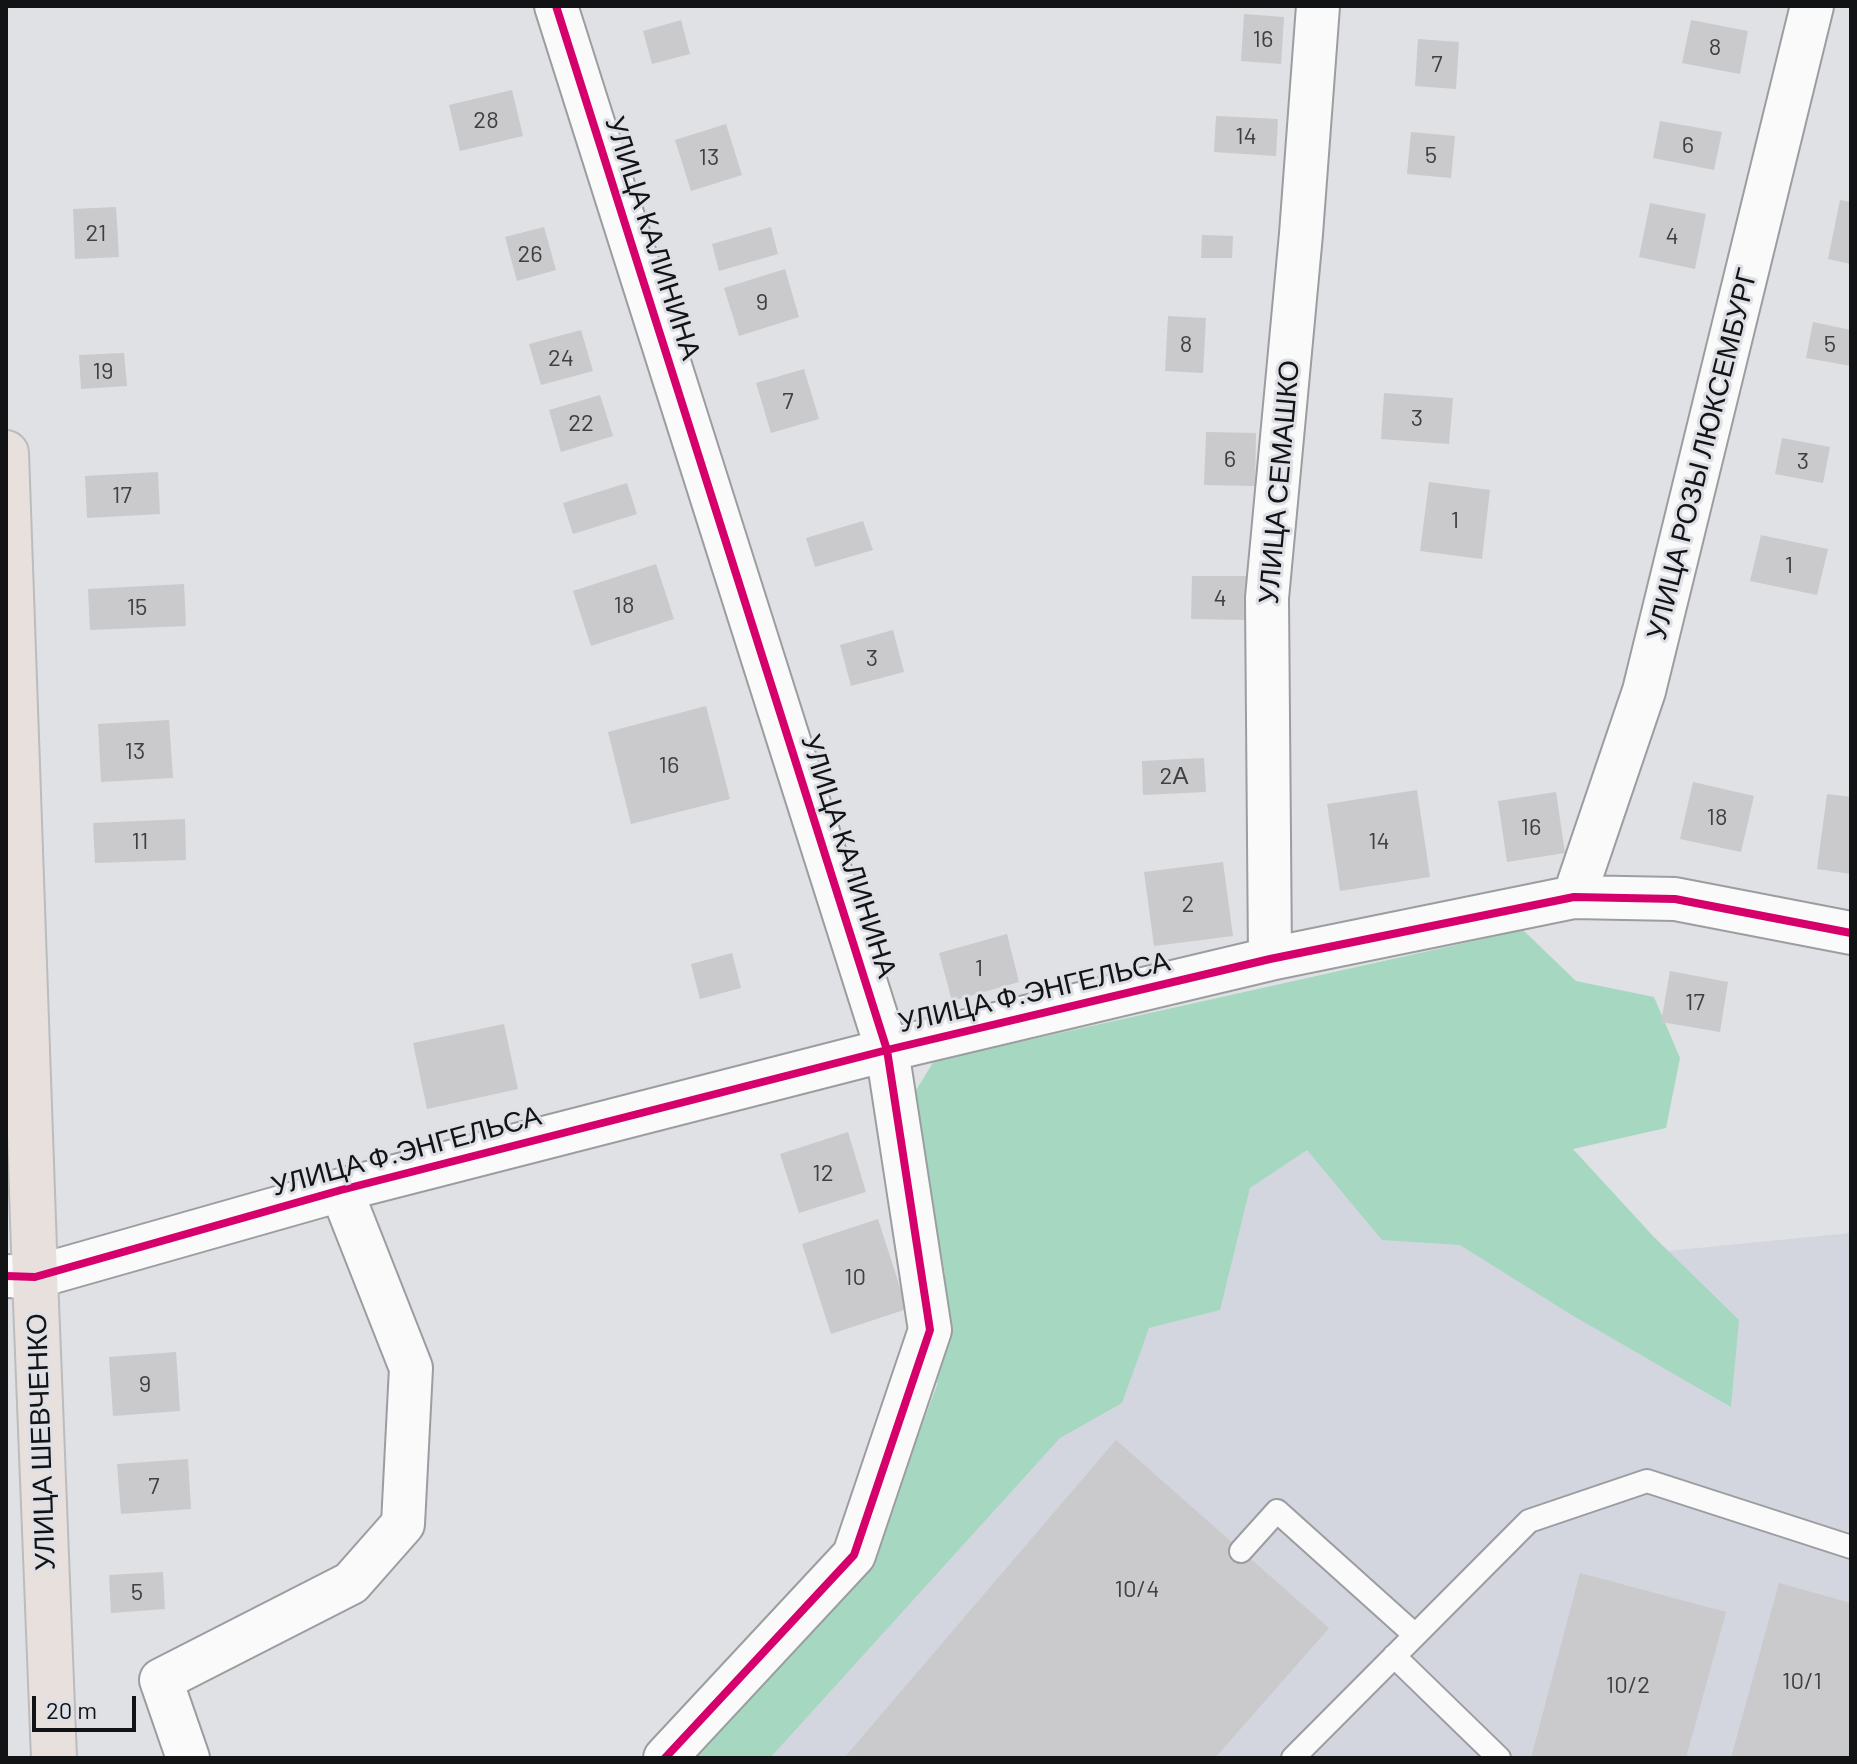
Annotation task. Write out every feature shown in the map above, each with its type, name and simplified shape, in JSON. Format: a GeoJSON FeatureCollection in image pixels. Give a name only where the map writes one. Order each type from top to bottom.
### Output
{"type":"FeatureCollection","features":[{"type":"Feature","properties":{"kind":"main road","name":"УЛИЦА ШЕВЧЕНКО"},"geometry":{"type":"LineString","coordinates":[[6,453],[20,1276],[54,1758]]}},
{"type":"Feature","properties":{"kind":"street","name":"УЛИЦА КАЛИНИНА"},"geometry":{"type":"LineString","coordinates":[[556,6],[887,1050],[930,1330],[854,1555],[665,1758]]}},
{"type":"Feature","properties":{"kind":"street","name":"УЛИЦА СЕМАШКО"},"geometry":{"type":"LineString","coordinates":[[1270,959],[1267,598],[1301,234],[1318,6]]}},
{"type":"Feature","properties":{"kind":"street","name":"УЛИЦА РОЗЫ ЛЮКСЕМБУРГ"},"geometry":{"type":"LineString","coordinates":[[1574,897],[1644,691],[1812,6]]}},
{"type":"Feature","properties":{"kind":"street","name":"УЛИЦА Ф.ЭНГЕЛЬСА"},"geometry":{"type":"LineString","coordinates":[[20,1276],[887,1050],[1270,959],[1574,897],[1675,899],[1851,933]]}},
{"type":"Feature","properties":{"kind":"street"},"geometry":{"type":"LineString","coordinates":[[188,1758],[161,1680],[351,1583],[403,1524],[411,1368],[341,1190]]}},
{"type":"Feature","properties":{"kind":"lane"},"geometry":{"type":"LineString","coordinates":[[1293,1758],[1529,1521],[1647,1481],[1851,1547]]}},
{"type":"Feature","properties":{"kind":"lane"},"geometry":{"type":"LineString","coordinates":[[1241,1551],[1277,1511],[1415,1635]]}},
{"type":"Feature","properties":{"kind":"lane"},"geometry":{"type":"LineString","coordinates":[[1394,1656],[1499,1758]]}},
{"type":"Feature","properties":{"kind":"shaded area"},"geometry":{"type":"Polygon","coordinates":[[[1541,946],[1562,1149],[1657,1252],[1851,1233],[1851,1758],[732,1758],[1043,1414],[997,1061],[1541,946]]]}},
{"type":"Feature","properties":{"kind":"green space"},"geometry":{"type":"Polygon","coordinates":[[[1523,930],[1576,981],[1654,997],[1680,1058],[1666,1128],[1573,1149],[1653,1236],[1739,1320],[1731,1407],[1570,1314],[1460,1245],[1382,1240],[1307,1150],[1250,1188],[1220,1310],[1149,1328],[1122,1403],[1060,1438],[770,1758],[695,1758],[869,1565],[937,1385],[945,1275],[913,1095],[934,1061],[1523,930]]]}},
{"type":"Feature","properties":{"kind":"building"},"geometry":{"type":"Polygon","coordinates":[[[1244,14],[1284,17],[1281,64],[1241,61],[1244,14]]]}},
{"type":"Feature","properties":{"kind":"building"},"geometry":{"type":"Polygon","coordinates":[[[681,20],[690,54],[652,64],[643,31],[681,20]]]}},
{"type":"Feature","properties":{"kind":"building"},"geometry":{"type":"Polygon","coordinates":[[[1691,20],[1748,31],[1740,74],[1682,63],[1691,20]]]}},
{"type":"Feature","properties":{"kind":"building"},"geometry":{"type":"Polygon","coordinates":[[[1418,39],[1459,42],[1456,89],[1415,86],[1418,39]]]}},
{"type":"Feature","properties":{"kind":"building"},"geometry":{"type":"Polygon","coordinates":[[[512,90],[523,136],[460,151],[449,105],[512,90]]]}},
{"type":"Feature","properties":{"kind":"building"},"geometry":{"type":"Polygon","coordinates":[[[1216,116],[1278,119],[1276,156],[1214,152],[1216,116]]]}},
{"type":"Feature","properties":{"kind":"building"},"geometry":{"type":"Polygon","coordinates":[[[1660,121],[1722,132],[1714,170],[1653,158],[1660,121]]]}},
{"type":"Feature","properties":{"kind":"building"},"geometry":{"type":"Polygon","coordinates":[[[726,124],[742,175],[691,191],[675,140],[726,124]]]}},
{"type":"Feature","properties":{"kind":"building"},"geometry":{"type":"Polygon","coordinates":[[[1411,132],[1455,136],[1451,178],[1407,174],[1411,132]]]}},
{"type":"Feature","properties":{"kind":"building"},"geometry":{"type":"Polygon","coordinates":[[[1840,200],[1851,202],[1851,264],[1828,259],[1840,200]]]}},
{"type":"Feature","properties":{"kind":"building"},"geometry":{"type":"Polygon","coordinates":[[[1650,203],[1706,214],[1695,269],[1639,257],[1650,203]]]}},
{"type":"Feature","properties":{"kind":"building"},"geometry":{"type":"Polygon","coordinates":[[[116,207],[119,257],[75,259],[73,209],[116,207]]]}},
{"type":"Feature","properties":{"kind":"building"},"geometry":{"type":"Polygon","coordinates":[[[544,227],[556,270],[517,281],[505,237],[544,227]]]}},
{"type":"Feature","properties":{"kind":"building"},"geometry":{"type":"Polygon","coordinates":[[[771,227],[778,254],[719,271],[712,244],[771,227]]]}},
{"type":"Feature","properties":{"kind":"building"},"geometry":{"type":"Polygon","coordinates":[[[1202,235],[1233,236],[1232,258],[1201,258],[1202,235]]]}},
{"type":"Feature","properties":{"kind":"building"},"geometry":{"type":"Polygon","coordinates":[[[785,269],[799,317],[739,336],[724,288],[785,269]]]}},
{"type":"Feature","properties":{"kind":"building"},"geometry":{"type":"Polygon","coordinates":[[[1168,316],[1206,318],[1203,373],[1165,371],[1168,316]]]}},
{"type":"Feature","properties":{"kind":"building"},"geometry":{"type":"Polygon","coordinates":[[[1813,322],[1851,330],[1851,366],[1806,358],[1813,322]]]}},
{"type":"Feature","properties":{"kind":"building"},"geometry":{"type":"Polygon","coordinates":[[[581,330],[593,371],[541,385],[529,344],[581,330]]]}},
{"type":"Feature","properties":{"kind":"building"},"geometry":{"type":"Polygon","coordinates":[[[124,353],[127,386],[81,389],[79,355],[124,353]]]}},
{"type":"Feature","properties":{"kind":"building"},"geometry":{"type":"Polygon","coordinates":[[[804,369],[819,419],[771,433],[756,383],[804,369]]]}},
{"type":"Feature","properties":{"kind":"building"},"geometry":{"type":"Polygon","coordinates":[[[1384,393],[1453,398],[1449,444],[1381,439],[1384,393]]]}},
{"type":"Feature","properties":{"kind":"building"},"geometry":{"type":"Polygon","coordinates":[[[600,395],[613,436],[561,452],[549,410],[600,395]]]}},
{"type":"Feature","properties":{"kind":"building"},"geometry":{"type":"Polygon","coordinates":[[[1206,432],[1256,433],[1255,486],[1204,485],[1206,432]]]}},
{"type":"Feature","properties":{"kind":"building"},"geometry":{"type":"Polygon","coordinates":[[[1782,438],[1830,447],[1823,483],[1775,474],[1782,438]]]}},
{"type":"Feature","properties":{"kind":"building"},"geometry":{"type":"Polygon","coordinates":[[[158,472],[160,514],[87,518],[85,476],[158,472]]]}},
{"type":"Feature","properties":{"kind":"building"},"geometry":{"type":"Polygon","coordinates":[[[1429,482],[1490,490],[1482,559],[1420,551],[1429,482]]]}},
{"type":"Feature","properties":{"kind":"building"},"geometry":{"type":"Polygon","coordinates":[[[627,483],[637,514],[573,534],[563,503],[627,483]]]}},
{"type":"Feature","properties":{"kind":"building"},"geometry":{"type":"Polygon","coordinates":[[[863,521],[873,550],[815,567],[806,538],[863,521]]]}},
{"type":"Feature","properties":{"kind":"building"},"geometry":{"type":"Polygon","coordinates":[[[1761,535],[1828,549],[1817,595],[1750,581],[1761,535]]]}},
{"type":"Feature","properties":{"kind":"building"},"geometry":{"type":"Polygon","coordinates":[[[656,564],[674,619],[591,646],[573,591],[656,564]]]}},
{"type":"Feature","properties":{"kind":"building"},"geometry":{"type":"Polygon","coordinates":[[[1192,576],[1250,576],[1249,620],[1191,619],[1192,576]]]}},
{"type":"Feature","properties":{"kind":"building"},"geometry":{"type":"Polygon","coordinates":[[[184,584],[186,626],[90,630],[88,589],[184,584]]]}},
{"type":"Feature","properties":{"kind":"building"},"geometry":{"type":"Polygon","coordinates":[[[893,630],[904,672],[851,686],[840,645],[893,630]]]}},
{"type":"Feature","properties":{"kind":"building"},"geometry":{"type":"Polygon","coordinates":[[[706,706],[730,799],[631,824],[608,732],[706,706]]]}},
{"type":"Feature","properties":{"kind":"building"},"geometry":{"type":"Polygon","coordinates":[[[169,720],[173,778],[101,782],[98,724],[169,720]]]}},
{"type":"Feature","properties":{"kind":"building"},"geometry":{"type":"Polygon","coordinates":[[[1204,758],[1206,792],[1143,795],[1142,761],[1204,758]]]}},
{"type":"Feature","properties":{"kind":"building"},"geometry":{"type":"Polygon","coordinates":[[[1693,782],[1754,796],[1741,852],[1680,839],[1693,782]]]}},
{"type":"Feature","properties":{"kind":"building"},"geometry":{"type":"Polygon","coordinates":[[[1417,790],[1430,877],[1340,891],[1327,804],[1417,790]]]}},
{"type":"Feature","properties":{"kind":"building"},"geometry":{"type":"Polygon","coordinates":[[[1556,792],[1565,853],[1507,862],[1498,801],[1556,792]]]}},
{"type":"Feature","properties":{"kind":"building"},"geometry":{"type":"Polygon","coordinates":[[[1827,794],[1851,797],[1851,874],[1817,869],[1827,794]]]}},
{"type":"Feature","properties":{"kind":"building"},"geometry":{"type":"Polygon","coordinates":[[[185,819],[186,860],[95,863],[93,823],[185,819]]]}},
{"type":"Feature","properties":{"kind":"building"},"geometry":{"type":"Polygon","coordinates":[[[1223,862],[1233,936],[1154,946],[1144,872],[1223,862]]]}},
{"type":"Feature","properties":{"kind":"building"},"geometry":{"type":"Polygon","coordinates":[[[1007,934],[1019,982],[952,1001],[939,953],[1007,934]]]}},
{"type":"Feature","properties":{"kind":"building"},"geometry":{"type":"Polygon","coordinates":[[[732,953],[741,988],[700,999],[691,964],[732,953]]]}},
{"type":"Feature","properties":{"kind":"building"},"geometry":{"type":"Polygon","coordinates":[[[1670,971],[1728,982],[1720,1032],[1661,1022],[1670,971]]]}},
{"type":"Feature","properties":{"kind":"building"},"geometry":{"type":"Polygon","coordinates":[[[504,1024],[518,1089],[427,1109],[413,1043],[504,1024]]]}},
{"type":"Feature","properties":{"kind":"building"},"geometry":{"type":"Polygon","coordinates":[[[848,1132],[866,1192],[799,1213],[780,1154],[848,1132]]]}},
{"type":"Feature","properties":{"kind":"building"},"geometry":{"type":"Polygon","coordinates":[[[878,1219],[907,1309],[831,1334],[802,1244],[878,1219]]]}},
{"type":"Feature","properties":{"kind":"building"},"geometry":{"type":"Polygon","coordinates":[[[176,1352],[180,1411],[113,1416],[109,1357],[176,1352]]]}},
{"type":"Feature","properties":{"kind":"building"},"geometry":{"type":"Polygon","coordinates":[[[1116,1440],[1329,1628],[1215,1758],[844,1758],[1116,1440]]]}},
{"type":"Feature","properties":{"kind":"building"},"geometry":{"type":"Polygon","coordinates":[[[188,1459],[191,1509],[121,1514],[117,1464],[188,1459]]]}},
{"type":"Feature","properties":{"kind":"building"},"geometry":{"type":"Polygon","coordinates":[[[163,1572],[165,1609],[111,1613],[109,1575],[163,1572]]]}},
{"type":"Feature","properties":{"kind":"building"},"geometry":{"type":"Polygon","coordinates":[[[1580,1573],[1726,1612],[1686,1758],[1531,1758],[1580,1573]]]}},
{"type":"Feature","properties":{"kind":"building"},"geometry":{"type":"Polygon","coordinates":[[[1779,1583],[1851,1603],[1851,1758],[1731,1758],[1779,1583]]]}},
{"type":"Feature","properties":{"kind":"cycle path"},"geometry":{"type":"LineString","coordinates":[[556,6],[887,1050],[930,1330],[854,1555],[665,1758]]}},
{"type":"Feature","properties":{"kind":"cycle path"},"geometry":{"type":"LineString","coordinates":[[6,1276],[35,1277],[341,1190],[887,1050],[1270,959],[1574,897],[1675,899],[1851,933]]}}]}
